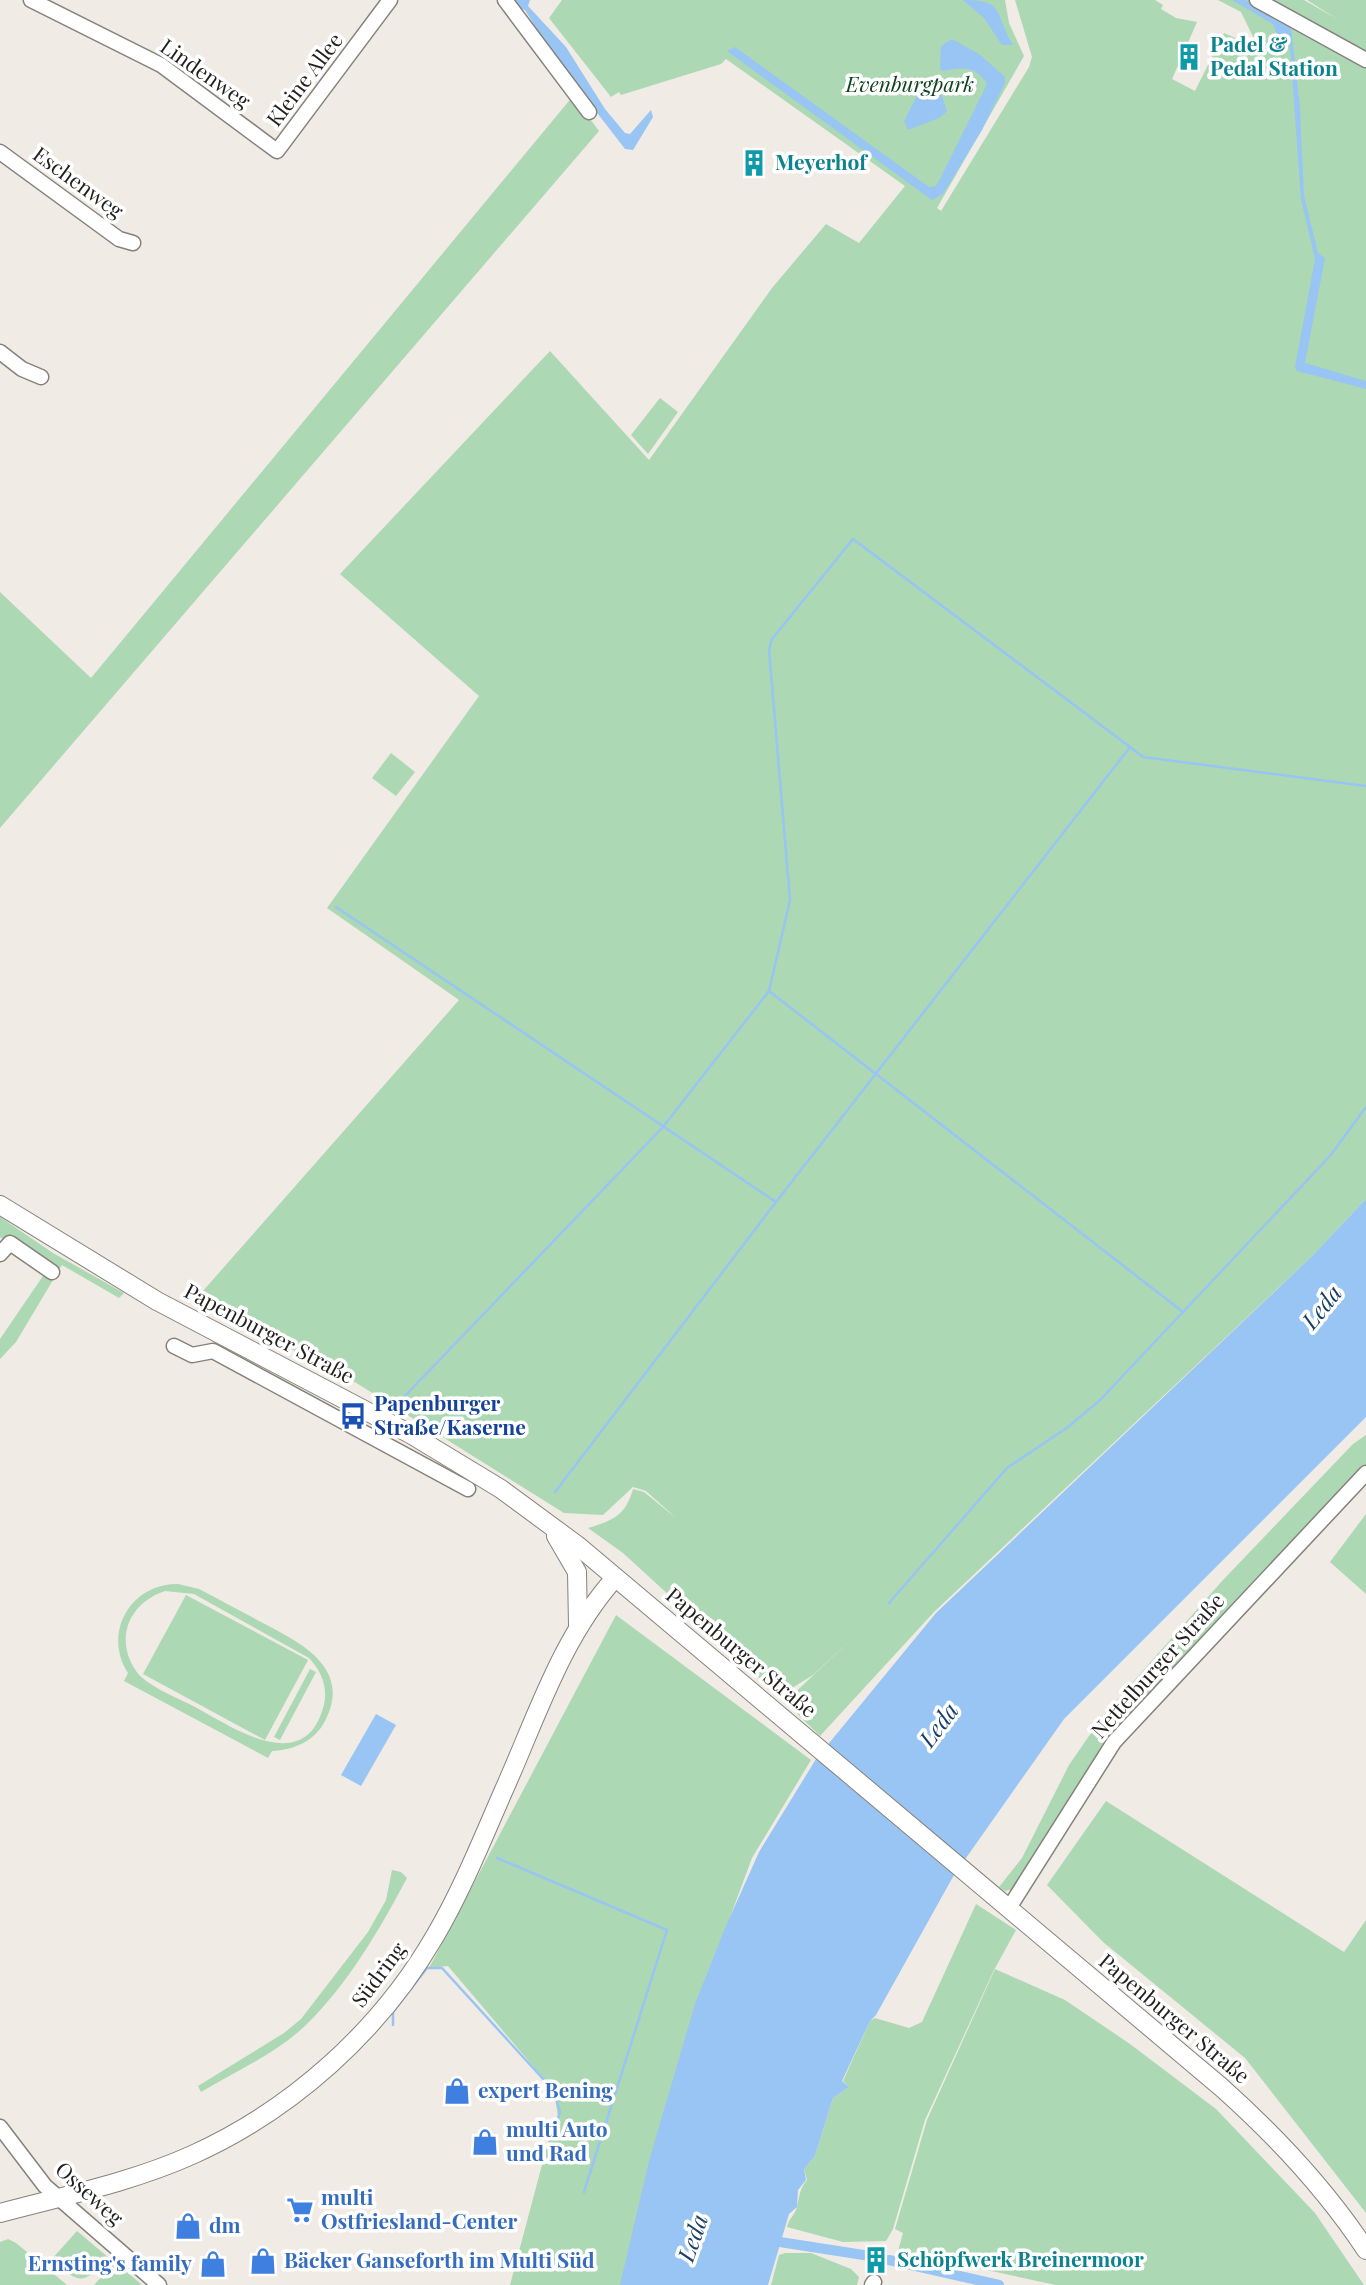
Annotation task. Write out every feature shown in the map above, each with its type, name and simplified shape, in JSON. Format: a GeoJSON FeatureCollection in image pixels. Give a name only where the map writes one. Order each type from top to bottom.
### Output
{"type":"FeatureCollection","features":[{"type":"Feature","properties":{"kind":"main road","name":"Papenburger Straße"},"geometry":{"type":"LineString","coordinates":[[0,1205],[157,1301],[451,1457],[546,1522],[995,1895],[1263,2125],[1334,2204],[1366,2250]]}},
{"type":"Feature","properties":{"kind":"main road"},"geometry":{"type":"LineString","coordinates":[[546,1522],[572,1559],[577,1572],[578,1628]]}},
{"type":"Feature","properties":{"kind":"main road","name":"Südring"},"geometry":{"type":"LineString","coordinates":[[0,2213],[155,2169],[223,2140],[284,2102],[365,2030],[414,1969],[452,1905],[554,1674],[578,1628],[615,1578]]}},
{"type":"Feature","properties":{"kind":"street","name":"Lindenweg"},"geometry":{"type":"LineString","coordinates":[[31,0],[161,65],[277,151]]}},
{"type":"Feature","properties":{"kind":"street","name":"Kleine Allee"},"geometry":{"type":"LineString","coordinates":[[277,151],[390,0]]}},
{"type":"Feature","properties":{"kind":"street"},"geometry":{"type":"LineString","coordinates":[[505,0],[589,112]]}},
{"type":"Feature","properties":{"kind":"street"},"geometry":{"type":"LineString","coordinates":[[1257,0],[1366,60]]}},
{"type":"Feature","properties":{"kind":"street","name":"Eschenweg"},"geometry":{"type":"LineString","coordinates":[[0,152],[119,239],[133,243]]}},
{"type":"Feature","properties":{"kind":"street"},"geometry":{"type":"LineString","coordinates":[[0,352],[22,369],[41,377]]}},
{"type":"Feature","properties":{"kind":"street"},"geometry":{"type":"LineString","coordinates":[[0,1254],[10,1243],[52,1272]]}},
{"type":"Feature","properties":{"kind":"street"},"geometry":{"type":"LineString","coordinates":[[174,1346],[192,1355],[213,1351],[468,1489]]}},
{"type":"Feature","properties":{"kind":"street","name":"Nettelburger Straße"},"geometry":{"type":"LineString","coordinates":[[1009,1908],[1114,1742],[1366,1473]]}},
{"type":"Feature","properties":{"kind":"street","name":"Osseweg"},"geometry":{"type":"LineString","coordinates":[[0,2127],[28,2166],[58,2197],[159,2285]]}},
{"type":"Feature","properties":{"kind":"green space","name":"Evenburgpark"},"geometry":{"type":"Polygon","coordinates":[[[562,0],[1005,0],[1009,23],[1024,56],[937,208],[941,211],[1029,67],[1032,57],[1015,0],[1155,0],[1163,5],[1161,9],[1176,18],[1197,22],[1172,79],[1195,91],[1224,33],[1265,51],[1255,41],[1241,12],[1218,0],[1304,0],[1337,19],[1307,0],[1366,0],[1366,1199],[1312,1256],[934,1612],[820,1736],[785,1702],[858,1633],[813,1675],[779,1696],[623,1553],[588,1528],[617,1516],[626,1505],[633,1489],[644,1492],[676,1518],[646,1491],[633,1487],[603,1515],[564,1513],[350,1379],[195,1300],[459,1000],[327,908],[479,696],[340,574],[550,351],[649,460],[772,288],[826,224],[859,243],[905,186],[726,59],[721,64],[621,95],[619,92],[611,97],[549,18],[562,0]]]}},
{"type":"Feature","properties":{"kind":"green space"},"geometry":{"type":"Polygon","coordinates":[[[573,96],[599,131],[0,828],[0,592],[91,678],[573,96]]]}},
{"type":"Feature","properties":{"kind":"green space"},"geometry":{"type":"Polygon","coordinates":[[[660,398],[678,412],[648,454],[631,435],[660,398]]]}},
{"type":"Feature","properties":{"kind":"green space"},"geometry":{"type":"Polygon","coordinates":[[[391,753],[415,772],[396,796],[372,778],[391,753]]]}},
{"type":"Feature","properties":{"kind":"green space"},"geometry":{"type":"Polygon","coordinates":[[[0,1217],[53,1253],[124,1293],[119,1298],[62,1265],[16,1342],[0,1359],[0,1339],[45,1273],[0,1237],[0,1217]]]}},
{"type":"Feature","properties":{"kind":"green space"},"geometry":{"type":"Polygon","coordinates":[[[1366,1435],[1366,1466],[1183,1659],[1013,1889],[1005,1891],[999,1887],[1022,1858],[1069,1765],[1102,1717],[1223,1580],[1353,1444],[1366,1435]]]}},
{"type":"Feature","properties":{"kind":"green space"},"geometry":{"type":"Polygon","coordinates":[[[1366,1514],[1366,1594],[1330,1562],[1366,1514]]]}},
{"type":"Feature","properties":{"kind":"green space"},"geometry":{"type":"Polygon","coordinates":[[[178,1584],[199,1589],[291,1638],[318,1659],[327,1671],[332,1686],[332,1702],[325,1721],[316,1734],[296,1746],[272,1751],[268,1758],[124,1681],[128,1673],[118,1642],[120,1627],[135,1601],[161,1586],[178,1584]],[[165,1591],[141,1605],[133,1615],[126,1638],[127,1651],[140,1676],[160,1690],[248,1735],[284,1743],[300,1740],[314,1728],[325,1701],[323,1681],[314,1663],[194,1594],[165,1591]]]}},
{"type":"Feature","properties":{"kind":"green space"},"geometry":{"type":"Polygon","coordinates":[[[186,1595],[308,1660],[265,1740],[143,1674],[186,1595]]]}},
{"type":"Feature","properties":{"kind":"green space"},"geometry":{"type":"Polygon","coordinates":[[[616,1615],[811,1760],[752,1858],[707,1979],[627,2285],[510,2285],[554,2120],[558,2117],[554,2091],[448,1966],[429,1968],[616,1615]]]}},
{"type":"Feature","properties":{"kind":"green space"},"geometry":{"type":"Polygon","coordinates":[[[310,1669],[316,1672],[280,1740],[274,1737],[310,1669]]]}},
{"type":"Feature","properties":{"kind":"green space"},"geometry":{"type":"Polygon","coordinates":[[[1106,1801],[1344,1952],[1366,1920],[1366,2213],[1245,2058],[1103,1942],[1047,1885],[1106,1801]]]}},
{"type":"Feature","properties":{"kind":"green space"},"geometry":{"type":"Polygon","coordinates":[[[392,1870],[401,1872],[407,1878],[386,1917],[336,1992],[295,2035],[201,2092],[198,2086],[284,2033],[301,2019],[368,1932],[386,1900],[392,1870]]]}},
{"type":"Feature","properties":{"kind":"green space"},"geometry":{"type":"Polygon","coordinates":[[[976,1904],[1016,1930],[994,1970],[925,2120],[893,2229],[886,2241],[843,2242],[787,2227],[807,2180],[804,2169],[815,2156],[833,2098],[849,2087],[843,2081],[870,2021],[875,2018],[909,2028],[922,2022],[976,1904]]]}},
{"type":"Feature","properties":{"kind":"green space"},"geometry":{"type":"Polygon","coordinates":[[[995,1969],[1065,2000],[1130,2044],[1216,2109],[1315,2213],[1364,2285],[1056,2285],[898,2251],[903,2233],[895,2229],[927,2120],[995,1969]]]}},
{"type":"Feature","properties":{"kind":"green space"},"geometry":{"type":"Polygon","coordinates":[[[77,2231],[109,2258],[87,2277],[81,2278],[69,2274],[51,2260],[77,2231]]]}},
{"type":"Feature","properties":{"kind":"green space"},"geometry":{"type":"Polygon","coordinates":[[[8,2239],[67,2285],[0,2285],[0,2242],[8,2239]]]}},
{"type":"Feature","properties":{"kind":"green space"},"geometry":{"type":"Polygon","coordinates":[[[811,2253],[851,2269],[859,2277],[857,2285],[771,2285],[779,2255],[811,2253]]]}},
{"type":"Feature","properties":{"kind":"green space"},"geometry":{"type":"Polygon","coordinates":[[[115,2262],[141,2284],[94,2285],[115,2262]]]}},
{"type":"Feature","properties":{"kind":"water"},"geometry":{"type":"Polygon","coordinates":[[[513,0],[530,0],[528,6],[566,47],[605,109],[625,133],[630,134],[651,110],[653,117],[633,150],[625,149],[553,56],[525,10],[519,8],[513,0]]]}},
{"type":"Feature","properties":{"kind":"water"},"geometry":{"type":"Polygon","coordinates":[[[963,0],[993,6],[1013,45],[1002,45],[984,18],[963,0]]]}},
{"type":"Feature","properties":{"kind":"water"},"geometry":{"type":"Polygon","coordinates":[[[1232,0],[1245,0],[1291,27],[1300,107],[1304,196],[1318,253],[1325,258],[1305,363],[1366,381],[1366,389],[1297,371],[1295,367],[1315,259],[1301,199],[1289,35],[1277,35],[1273,24],[1232,0]]]}},
{"type":"Feature","properties":{"kind":"water"},"geometry":{"type":"Polygon","coordinates":[[[952,39],[979,54],[1005,77],[1005,83],[982,130],[943,194],[932,200],[727,51],[735,47],[929,187],[936,186],[940,179],[987,84],[973,70],[940,69],[941,46],[952,39]]]}},
{"type":"Feature","properties":{"kind":"water"},"geometry":{"type":"Polygon","coordinates":[[[927,85],[940,91],[947,111],[939,118],[908,130],[904,121],[921,88],[927,85]]]}},
{"type":"Feature","properties":{"kind":"water","name":"Leda"},"geometry":{"type":"Polygon","coordinates":[[[1366,1199],[1366,1417],[1064,1719],[954,1875],[876,2015],[870,2021],[842,2081],[849,2087],[833,2098],[815,2156],[804,2169],[806,2180],[798,2190],[797,2207],[789,2214],[768,2285],[620,2285],[649,2161],[695,2004],[759,1852],[816,1759],[936,1613],[1312,1256],[1366,1199]]]}},
{"type":"Feature","properties":{"kind":"water"},"geometry":{"type":"Polygon","coordinates":[[[376,1714],[396,1725],[361,1786],[341,1775],[376,1714]]]}},
{"type":"Feature","properties":{"kind":"waterway"},"geometry":{"type":"LineString","coordinates":[[403,1398],[663,1127],[769,991],[790,900],[769,649],[772,639],[853,539],[1130,747]]}},
{"type":"Feature","properties":{"kind":"waterway"},"geometry":{"type":"LineString","coordinates":[[336,907],[776,1202],[1130,747],[1143,757],[1366,786]]}},
{"type":"Feature","properties":{"kind":"waterway"},"geometry":{"type":"LineString","coordinates":[[769,991],[1183,1312],[1100,1400],[1068,1427],[1007,1468],[889,1603]]}},
{"type":"Feature","properties":{"kind":"waterway"},"geometry":{"type":"LineString","coordinates":[[1183,1312],[1330,1156],[1366,1107]]}},
{"type":"Feature","properties":{"kind":"waterway"},"geometry":{"type":"LineString","coordinates":[[555,1492],[776,1202]]}},
{"type":"Feature","properties":{"kind":"waterway"},"geometry":{"type":"LineString","coordinates":[[497,1858],[667,1930],[584,2192]]}},
{"type":"Feature","properties":{"kind":"waterway"},"geometry":{"type":"LineString","coordinates":[[393,2025],[393,2012],[427,1968],[442,1968],[554,2091],[560,2112],[555,2128]]}},
{"type":"Feature","properties":{"kind":"waterway"},"geometry":{"type":"LineString","coordinates":[[767,2240],[870,2256]]}},
{"type":"Feature","properties":{"kind":"waterway"},"geometry":{"type":"LineString","coordinates":[[889,2260],[999,2285]]}},
{"type":"Feature","properties":{"kind":"place","name":"Padel & Pedal Station"},"geometry":{"type":"Point","coordinates":[1189,57]}},
{"type":"Feature","properties":{"kind":"place","name":"Meyerhof"},"geometry":{"type":"Point","coordinates":[754,163]}},
{"type":"Feature","properties":{"kind":"place","name":"Papenburger Straße/Kaserne"},"geometry":{"type":"Point","coordinates":[353,1416]}},
{"type":"Feature","properties":{"kind":"place","name":"expert Bening"},"geometry":{"type":"Point","coordinates":[457,2091]}},
{"type":"Feature","properties":{"kind":"place","name":"multi Auto und Rad"},"geometry":{"type":"Point","coordinates":[485,2142]}},
{"type":"Feature","properties":{"kind":"place","name":"multi Ostfriesland-Center"},"geometry":{"type":"Point","coordinates":[300,2210]}},
{"type":"Feature","properties":{"kind":"place","name":"dm"},"geometry":{"type":"Point","coordinates":[188,2226]}},
{"type":"Feature","properties":{"kind":"place","name":"Schöpfwerk Breinermoor"},"geometry":{"type":"Point","coordinates":[876,2260]}},
{"type":"Feature","properties":{"kind":"place","name":"Bäcker Ganseforth im Multi Süd"},"geometry":{"type":"Point","coordinates":[263,2261]}},
{"type":"Feature","properties":{"kind":"place","name":"Ernsting's family"},"geometry":{"type":"Point","coordinates":[213,2264]}}]}
